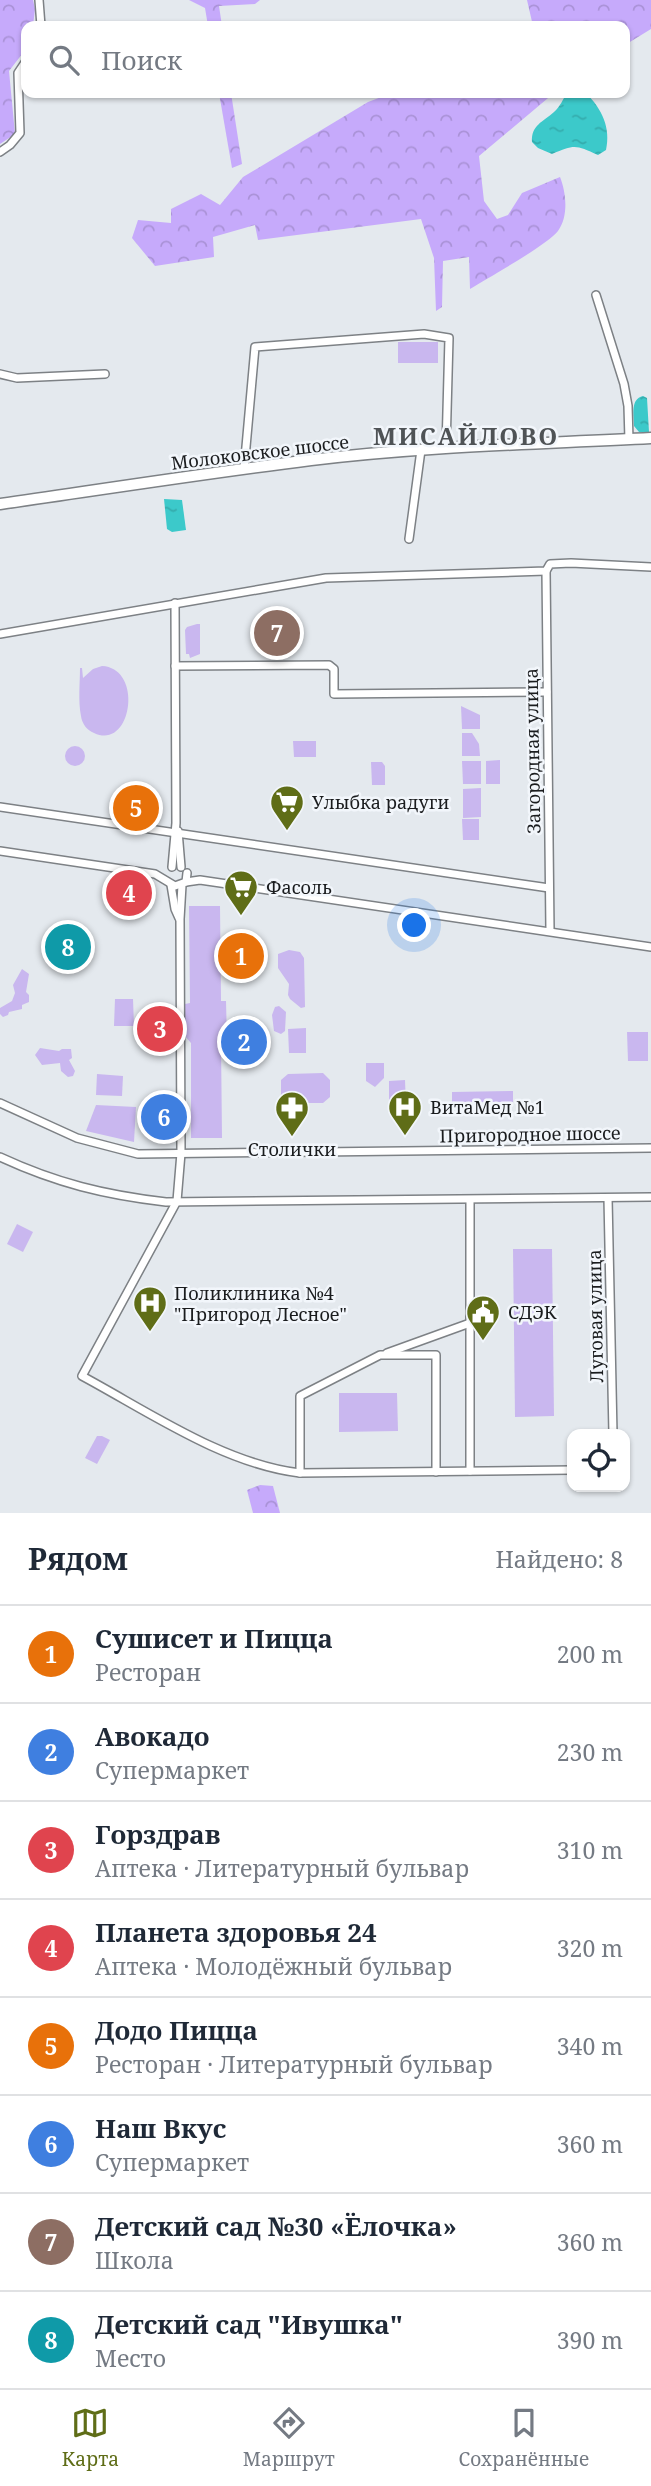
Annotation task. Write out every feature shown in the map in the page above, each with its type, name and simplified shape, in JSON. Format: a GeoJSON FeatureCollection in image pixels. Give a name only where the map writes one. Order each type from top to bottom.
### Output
{"type":"FeatureCollection","features":[{"type":"Feature","properties":{"kind":"main road","name":"Молоковское шоссе"},"geometry":{"type":"LineString","coordinates":[[0,504],[311,460],[446,448],[651,439]]}},
{"type":"Feature","properties":{"kind":"street"},"geometry":{"type":"LineString","coordinates":[[39,0],[41,21]]}},
{"type":"Feature","properties":{"kind":"street"},"geometry":{"type":"LineString","coordinates":[[0,152],[20,133],[18,74],[21,69]]}},
{"type":"Feature","properties":{"kind":"street"},"geometry":{"type":"LineString","coordinates":[[596,295],[624,384],[629,440]]}},
{"type":"Feature","properties":{"kind":"street"},"geometry":{"type":"LineString","coordinates":[[244,470],[255,347],[359,337],[424,334],[449,338],[446,448]]}},
{"type":"Feature","properties":{"kind":"street"},"geometry":{"type":"LineString","coordinates":[[0,374],[17,378],[105,374]]}},
{"type":"Feature","properties":{"kind":"street"},"geometry":{"type":"LineString","coordinates":[[409,539],[421,450]]}},
{"type":"Feature","properties":{"kind":"street"},"geometry":{"type":"LineString","coordinates":[[0,634],[326,578],[546,571],[550,564],[571,563],[651,567]]}},
{"type":"Feature","properties":{"kind":"street","name":"Загородная улица"},"geometry":{"type":"LineString","coordinates":[[546,571],[550,931]]}},
{"type":"Feature","properties":{"kind":"street"},"geometry":{"type":"LineString","coordinates":[[175,603],[176,823],[184,870],[180,919],[181,1153],[177,1201],[82,1377],[223,1452],[257,1464],[300,1473],[567,1469]]}},
{"type":"Feature","properties":{"kind":"street"},"geometry":{"type":"LineString","coordinates":[[175,666],[329,665],[334,669],[334,694],[547,692]]}},
{"type":"Feature","properties":{"kind":"street"},"geometry":{"type":"LineString","coordinates":[[0,807],[549,888]]}},
{"type":"Feature","properties":{"kind":"street"},"geometry":{"type":"LineString","coordinates":[[177,834],[170,883],[175,909],[180,919]]}},
{"type":"Feature","properties":{"kind":"street"},"geometry":{"type":"LineString","coordinates":[[0,851],[155,874],[170,883],[184,884],[200,880],[651,947]]}},
{"type":"Feature","properties":{"kind":"street"},"geometry":{"type":"LineString","coordinates":[[0,856],[22,853]]}},
{"type":"Feature","properties":{"kind":"street"},"geometry":{"type":"LineString","coordinates":[[155,874],[170,869],[184,870],[200,880]]}},
{"type":"Feature","properties":{"kind":"street","name":"Пригородное шоссе"},"geometry":{"type":"LineString","coordinates":[[0,1103],[77,1138],[138,1154],[651,1148]]}},
{"type":"Feature","properties":{"kind":"street"},"geometry":{"type":"LineString","coordinates":[[0,1157],[33,1172],[88,1190],[177,1201],[651,1197]]}},
{"type":"Feature","properties":{"kind":"street","name":"Луговая улица"},"geometry":{"type":"LineString","coordinates":[[608,1198],[613,1429]]}},
{"type":"Feature","properties":{"kind":"street"},"geometry":{"type":"LineString","coordinates":[[470,1200],[470,1471]]}},
{"type":"Feature","properties":{"kind":"street"},"geometry":{"type":"LineString","coordinates":[[300,1473],[300,1396],[380,1355],[470,1323]]}},
{"type":"Feature","properties":{"kind":"street"},"geometry":{"type":"LineString","coordinates":[[380,1355],[436,1355],[436,1472]]}},
{"type":"Feature","properties":{"kind":"shaded area"},"geometry":{"type":"Polygon","coordinates":[[[398,342],[438,342],[438,363],[398,363],[398,342]]]}},
{"type":"Feature","properties":{"kind":"shaded area"},"geometry":{"type":"Polygon","coordinates":[[[200,624],[200,654],[190,658],[189,654],[186,654],[185,630],[200,624]]]}},
{"type":"Feature","properties":{"kind":"shaded area"},"geometry":{"type":"Polygon","coordinates":[[[102,666],[115,670],[124,680],[128,693],[124,720],[117,730],[107,735],[94,733],[85,726],[80,704],[80,668],[83,678],[93,669],[102,666]]]}},
{"type":"Feature","properties":{"kind":"shaded area"},"geometry":{"type":"Polygon","coordinates":[[[461,706],[480,715],[480,729],[462,729],[461,706]]]}},
{"type":"Feature","properties":{"kind":"shaded area"},"geometry":{"type":"Polygon","coordinates":[[[462,733],[472,733],[479,744],[480,756],[462,756],[462,733]]]}},
{"type":"Feature","properties":{"kind":"shaded area"},"geometry":{"type":"Polygon","coordinates":[[[293,741],[316,741],[316,757],[294,757],[293,741]]]}},
{"type":"Feature","properties":{"kind":"shaded area"},"geometry":{"type":"Polygon","coordinates":[[[75,746],[82,749],[85,756],[82,763],[75,766],[68,763],[65,756],[68,749],[75,746]]]}},
{"type":"Feature","properties":{"kind":"shaded area"},"geometry":{"type":"Polygon","coordinates":[[[500,760],[500,784],[486,784],[486,761],[500,760]]]}},
{"type":"Feature","properties":{"kind":"shaded area"},"geometry":{"type":"Polygon","coordinates":[[[462,761],[481,761],[481,784],[463,784],[462,761]]]}},
{"type":"Feature","properties":{"kind":"shaded area"},"geometry":{"type":"Polygon","coordinates":[[[371,762],[382,762],[385,766],[385,785],[372,785],[371,762]]]}},
{"type":"Feature","properties":{"kind":"shaded area"},"geometry":{"type":"Polygon","coordinates":[[[481,788],[481,817],[463,818],[463,789],[481,788]]]}},
{"type":"Feature","properties":{"kind":"shaded area"},"geometry":{"type":"Polygon","coordinates":[[[462,819],[479,819],[479,840],[463,840],[462,819]]]}},
{"type":"Feature","properties":{"kind":"shaded area"},"geometry":{"type":"Polygon","coordinates":[[[189,906],[220,906],[221,1001],[226,1001],[227,1041],[221,1043],[222,1138],[191,1138],[191,1043],[184,1035],[185,1004],[190,1003],[189,906]]]}},
{"type":"Feature","properties":{"kind":"shaded area"},"geometry":{"type":"Polygon","coordinates":[[[289,950],[300,952],[304,958],[305,1007],[301,1008],[290,999],[289,984],[278,968],[278,954],[289,950]]]}},
{"type":"Feature","properties":{"kind":"shaded area"},"geometry":{"type":"Polygon","coordinates":[[[22,969],[29,974],[26,992],[29,1002],[22,1005],[22,1009],[9,1012],[3,1017],[0,1008],[12,1001],[15,993],[13,985],[22,969]]]}},
{"type":"Feature","properties":{"kind":"shaded area"},"geometry":{"type":"Polygon","coordinates":[[[115,999],[133,999],[134,1026],[114,1026],[115,999]]]}},
{"type":"Feature","properties":{"kind":"shaded area"},"geometry":{"type":"Polygon","coordinates":[[[279,1006],[286,1012],[285,1031],[281,1034],[274,1031],[272,1015],[275,1007],[279,1006]]]}},
{"type":"Feature","properties":{"kind":"shaded area"},"geometry":{"type":"Polygon","coordinates":[[[306,1028],[306,1053],[289,1053],[288,1029],[306,1028]]]}},
{"type":"Feature","properties":{"kind":"shaded area"},"geometry":{"type":"Polygon","coordinates":[[[627,1032],[648,1032],[648,1061],[628,1061],[627,1032]]]}},
{"type":"Feature","properties":{"kind":"shaded area"},"geometry":{"type":"Polygon","coordinates":[[[40,1048],[59,1051],[71,1049],[72,1058],[69,1060],[75,1071],[73,1076],[68,1077],[61,1071],[60,1063],[42,1065],[35,1055],[40,1048]]]}},
{"type":"Feature","properties":{"kind":"shaded area"},"geometry":{"type":"Polygon","coordinates":[[[366,1063],[384,1063],[384,1078],[375,1087],[366,1081],[366,1063]]]}},
{"type":"Feature","properties":{"kind":"shaded area"},"geometry":{"type":"Polygon","coordinates":[[[323,1073],[330,1080],[330,1097],[323,1103],[289,1103],[281,1096],[281,1080],[288,1074],[323,1073]]]}},
{"type":"Feature","properties":{"kind":"shaded area"},"geometry":{"type":"Polygon","coordinates":[[[97,1074],[123,1076],[122,1096],[96,1095],[97,1074]]]}},
{"type":"Feature","properties":{"kind":"shaded area"},"geometry":{"type":"Polygon","coordinates":[[[405,1080],[406,1106],[389,1106],[389,1081],[405,1080]]]}},
{"type":"Feature","properties":{"kind":"shaded area"},"geometry":{"type":"Polygon","coordinates":[[[513,1091],[513,1102],[452,1102],[452,1092],[513,1091]]]}},
{"type":"Feature","properties":{"kind":"shaded area"},"geometry":{"type":"Polygon","coordinates":[[[96,1105],[136,1107],[134,1142],[86,1131],[96,1105]]]}},
{"type":"Feature","properties":{"kind":"shaded area"},"geometry":{"type":"Polygon","coordinates":[[[17,1224],[33,1232],[23,1252],[7,1244],[17,1224]]]}},
{"type":"Feature","properties":{"kind":"shaded area"},"geometry":{"type":"Polygon","coordinates":[[[513,1249],[552,1249],[554,1416],[515,1417],[513,1249]]]}},
{"type":"Feature","properties":{"kind":"shaded area"},"geometry":{"type":"Polygon","coordinates":[[[339,1393],[397,1393],[398,1431],[339,1432],[339,1393]]]}},
{"type":"Feature","properties":{"kind":"shaded area"},"geometry":{"type":"Polygon","coordinates":[[[97,1436],[110,1440],[97,1464],[85,1458],[97,1436]]]}},
{"type":"Feature","properties":{"kind":"green space"},"geometry":{"type":"Polygon","coordinates":[[[0,0],[33,0],[34,21],[21,21],[21,55],[9,71],[15,134],[0,144],[0,0]]]}},
{"type":"Feature","properties":{"kind":"green space"},"geometry":{"type":"Polygon","coordinates":[[[189,0],[260,0],[255,4],[219,6],[221,21],[207,21],[205,8],[189,0]]]}},
{"type":"Feature","properties":{"kind":"green space"},"geometry":{"type":"Polygon","coordinates":[[[527,0],[651,0],[651,29],[630,42],[630,21],[532,21],[527,0]]]}},
{"type":"Feature","properties":{"kind":"green space"},"geometry":{"type":"Polygon","coordinates":[[[220,98],[232,98],[242,164],[232,168],[220,98]]]}},
{"type":"Feature","properties":{"kind":"green space"},"geometry":{"type":"Polygon","coordinates":[[[379,98],[548,98],[479,156],[484,201],[497,219],[508,215],[522,193],[560,177],[565,204],[564,218],[558,231],[530,253],[470,289],[469,257],[443,261],[442,307],[436,311],[434,258],[421,219],[258,240],[255,225],[213,237],[214,257],[155,266],[132,238],[138,220],[171,223],[171,209],[201,194],[220,205],[243,177],[379,98]]]}},
{"type":"Feature","properties":{"kind":"green space"},"geometry":{"type":"Polygon","coordinates":[[[260,1485],[273,1486],[280,1513],[253,1513],[247,1490],[260,1485]]]}},
{"type":"Feature","properties":{"kind":"water"},"geometry":{"type":"Polygon","coordinates":[[[564,98],[590,98],[601,112],[606,127],[606,150],[598,155],[575,147],[552,154],[538,148],[532,142],[533,132],[556,110],[564,98]]]}},
{"type":"Feature","properties":{"kind":"water"},"geometry":{"type":"Polygon","coordinates":[[[643,396],[647,398],[649,432],[639,432],[634,426],[634,404],[643,396]]]}},
{"type":"Feature","properties":{"kind":"water"},"geometry":{"type":"Polygon","coordinates":[[[164,499],[182,500],[186,530],[172,532],[167,529],[164,499]]]}},
{"type":"Feature","properties":{"kind":"place","name":"Детский сад №30 «Ёлочка»"},"geometry":{"type":"Point","coordinates":[277,633]}},
{"type":"Feature","properties":{"kind":"place","name":"Додо Пицца"},"geometry":{"type":"Point","coordinates":[136,808]}},
{"type":"Feature","properties":{"kind":"place","name":"Улыбка радуги"},"geometry":{"type":"Point","coordinates":[287,832]}},
{"type":"Feature","properties":{"kind":"place","name":"Планета здоровья 24"},"geometry":{"type":"Point","coordinates":[129,893]}},
{"type":"Feature","properties":{"kind":"place","name":"Фасоль"},"geometry":{"type":"Point","coordinates":[241,917]}},
{"type":"Feature","properties":{"kind":"place","name":"Детский сад \"Ивушка\""},"geometry":{"type":"Point","coordinates":[68,947]}},
{"type":"Feature","properties":{"kind":"place","name":"Сушисет и Пицца"},"geometry":{"type":"Point","coordinates":[241,956]}},
{"type":"Feature","properties":{"kind":"place","name":"Горздрав"},"geometry":{"type":"Point","coordinates":[160,1029]}},
{"type":"Feature","properties":{"kind":"place","name":"Авокадо"},"geometry":{"type":"Point","coordinates":[244,1042]}},
{"type":"Feature","properties":{"kind":"place","name":"Наш Вкус"},"geometry":{"type":"Point","coordinates":[164,1117]}},
{"type":"Feature","properties":{"kind":"place","name":"ВитаМед №1"},"geometry":{"type":"Point","coordinates":[405,1137]}},
{"type":"Feature","properties":{"kind":"place","name":"Столички"},"geometry":{"type":"Point","coordinates":[292,1138]}},
{"type":"Feature","properties":{"kind":"place","name":"Поликлиника №4 \"Пригород Лесное\""},"geometry":{"type":"Point","coordinates":[150,1333]}},
{"type":"Feature","properties":{"kind":"place","name":"СДЭК"},"geometry":{"type":"Point","coordinates":[483,1342]}},
{"type":"Feature","properties":{"kind":"district","name":"МИСАЙЛОВО"},"geometry":{"type":"Point","coordinates":[466,435]}}]}
